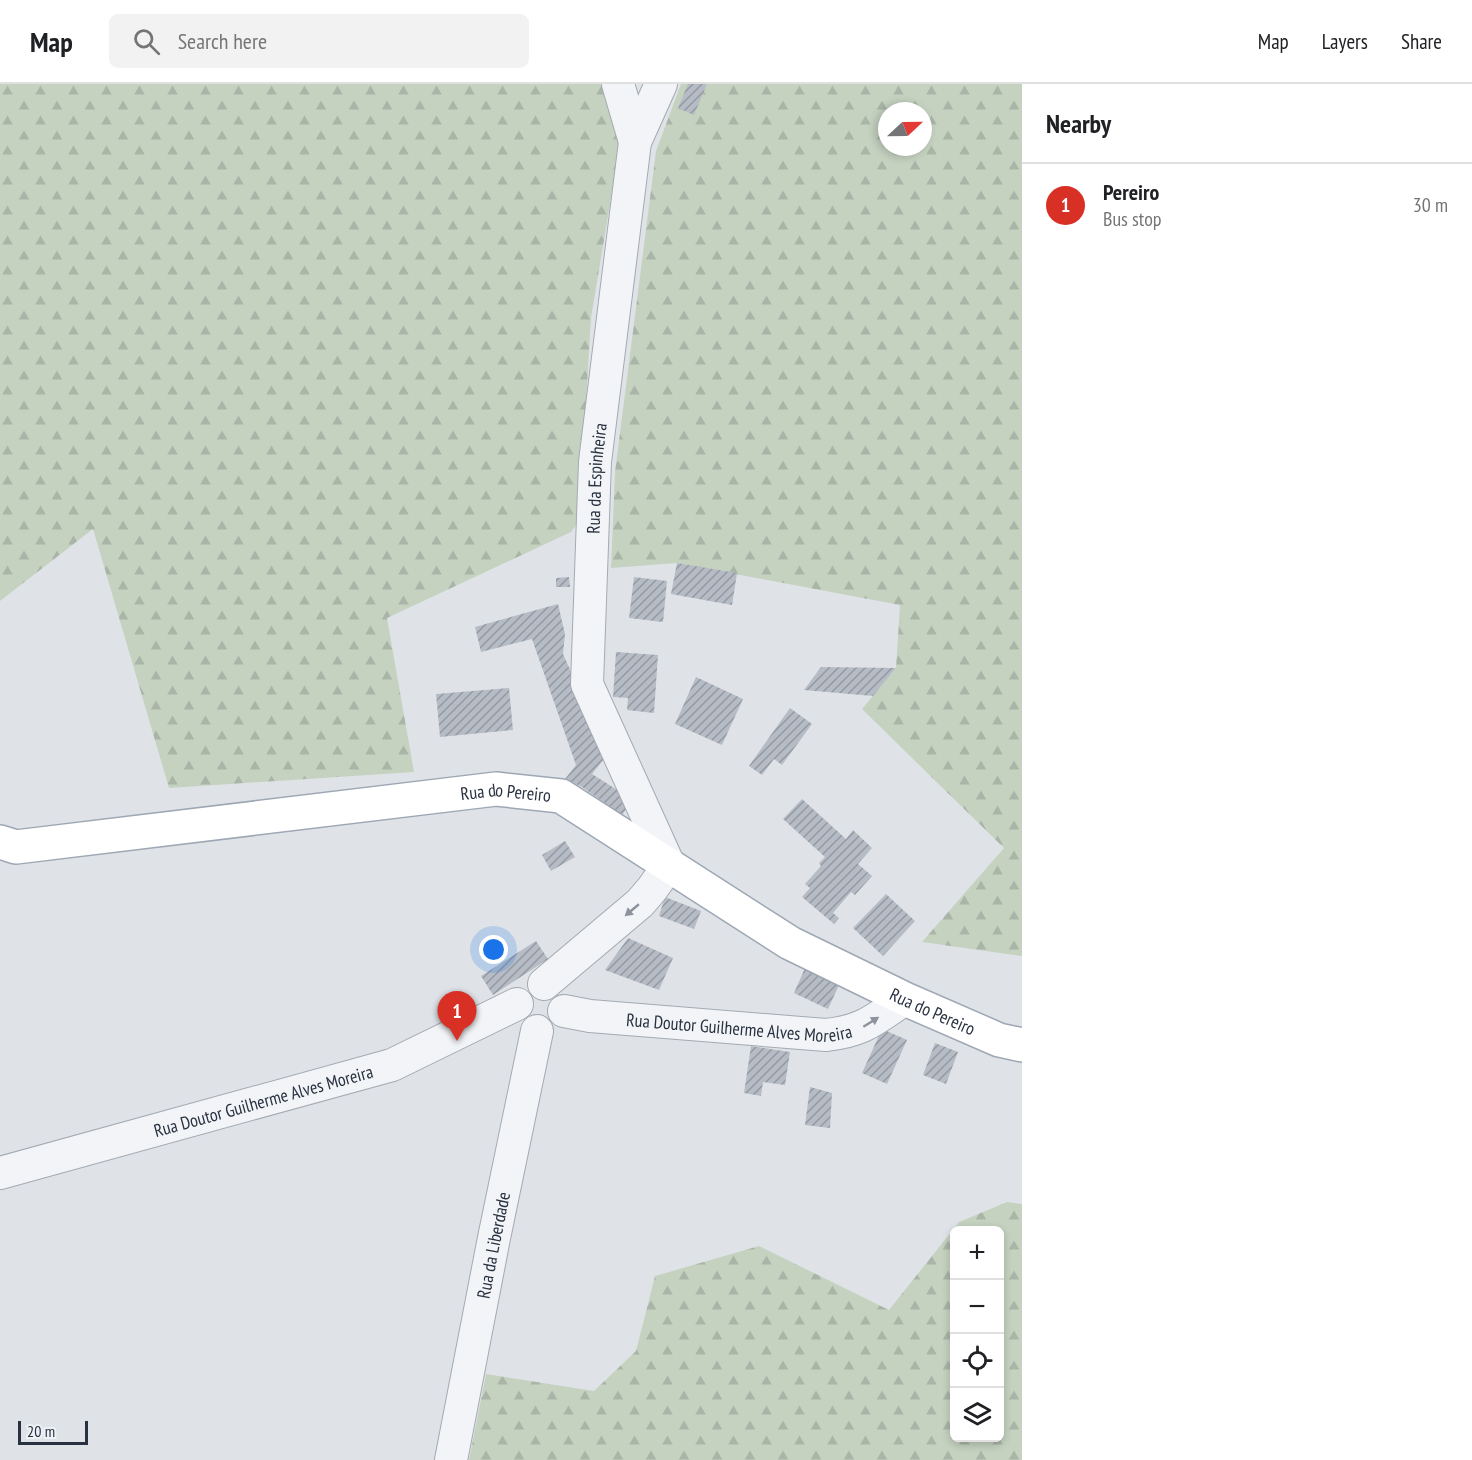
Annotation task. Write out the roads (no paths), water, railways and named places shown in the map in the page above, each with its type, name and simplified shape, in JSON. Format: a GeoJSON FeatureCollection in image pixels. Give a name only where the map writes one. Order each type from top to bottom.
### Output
{"type":"FeatureCollection","features":[{"type":"Feature","properties":{"kind":"main road","name":"Rua do Pereiro"},"geometry":{"type":"LineString","coordinates":[[0,842],[16,846],[496,789],[561,796],[790,943],[905,999],[999,1040],[1022,1045]]}},
{"type":"Feature","properties":{"kind":"street"},"geometry":{"type":"LineString","coordinates":[[618,84],[635,142]]}},
{"type":"Feature","properties":{"kind":"street","name":"Rua da Espinheira"},"geometry":{"type":"LineString","coordinates":[[661,84],[635,142],[595,462],[587,684],[669,865]]}},
{"type":"Feature","properties":{"kind":"street"},"geometry":{"type":"LineString","coordinates":[[544,984],[640,903],[669,865]]}},
{"type":"Feature","properties":{"kind":"street"},"geometry":{"type":"LineString","coordinates":[[544,984],[551,986],[562,996],[564,1011],[562,1018],[552,1028],[537,1031],[524,1024],[517,1004],[523,991],[530,986],[544,984]]}},
{"type":"Feature","properties":{"kind":"street","name":"Rua Doutor Guilherme Alves Moreira"},"geometry":{"type":"LineString","coordinates":[[564,1011],[590,1016],[826,1035],[855,1030],[867,1025],[905,999]]}},
{"type":"Feature","properties":{"kind":"street","name":"Rua Doutor Guilherme Alves Moreira"},"geometry":{"type":"LineString","coordinates":[[0,1173],[392,1065],[517,1004]]}},
{"type":"Feature","properties":{"kind":"street","name":"Rua da Liberdade"},"geometry":{"type":"LineString","coordinates":[[451,1460],[537,1031]]}},
{"type":"Feature","properties":{"kind":"place","name":"Pereiro"},"geometry":{"type":"Point","coordinates":[457,1041]}}]}
